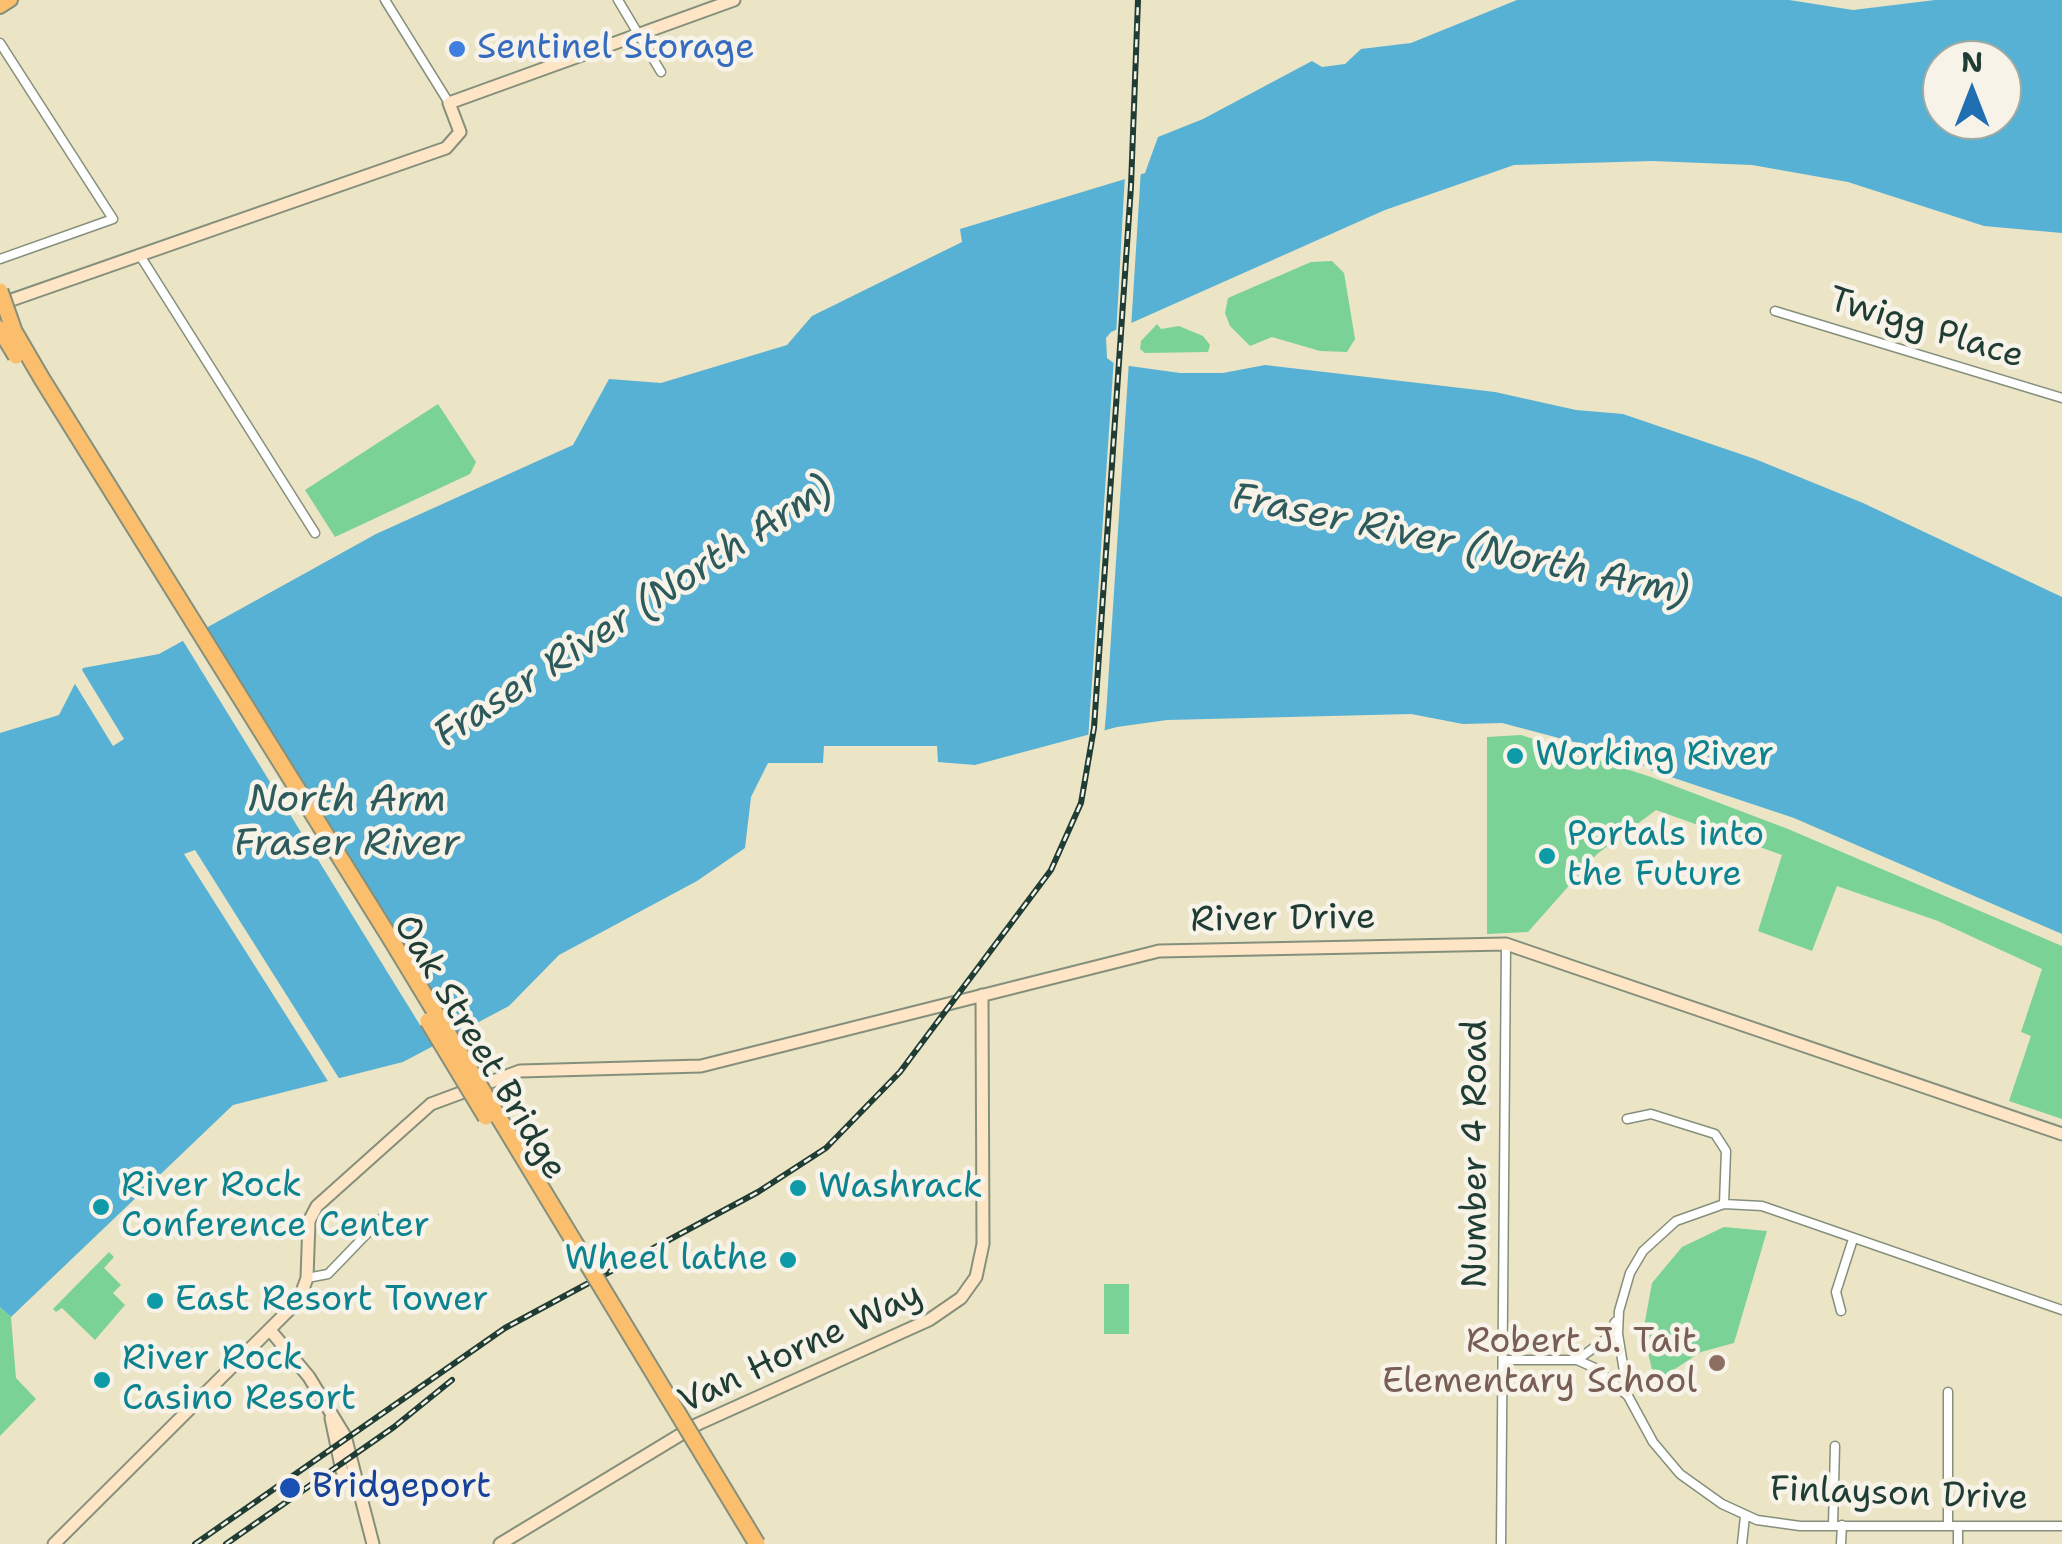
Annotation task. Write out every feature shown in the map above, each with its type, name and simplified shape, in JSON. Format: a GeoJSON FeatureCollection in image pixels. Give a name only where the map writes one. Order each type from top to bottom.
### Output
{"type":"FeatureCollection","features":[{"type":"Feature","properties":{"kind":"highway"},"geometry":{"type":"LineString","coordinates":[[0,292],[7,330]]}},
{"type":"Feature","properties":{"kind":"highway","name":"Oak Street Bridge"},"geometry":{"type":"LineString","coordinates":[[7,330],[746,1544]]}},
{"type":"Feature","properties":{"kind":"highway","name":"Oak Street Bridge"},"geometry":{"type":"LineString","coordinates":[[7,330],[757,1544]]}},
{"type":"Feature","properties":{"kind":"main road"},"geometry":{"type":"LineString","coordinates":[[0,7],[11,0]]}},
{"type":"Feature","properties":{"kind":"street"},"geometry":{"type":"LineString","coordinates":[[0,304],[446,148],[456,140],[460,125],[384,0]]}},
{"type":"Feature","properties":{"kind":"street"},"geometry":{"type":"LineString","coordinates":[[618,0],[661,72]]}},
{"type":"Feature","properties":{"kind":"street"},"geometry":{"type":"LineString","coordinates":[[449,103],[734,0]]}},
{"type":"Feature","properties":{"kind":"street"},"geometry":{"type":"LineString","coordinates":[[0,43],[113,218],[0,259]]}},
{"type":"Feature","properties":{"kind":"street"},"geometry":{"type":"LineString","coordinates":[[138,254],[315,533]]}},
{"type":"Feature","properties":{"kind":"street","name":"Twigg Place"},"geometry":{"type":"LineString","coordinates":[[1774,312],[2062,398]]}},
{"type":"Feature","properties":{"kind":"street","name":"River Drive"},"geometry":{"type":"LineString","coordinates":[[307,1278],[309,1222],[318,1206],[421,1112],[491,1079],[549,1068],[646,1071],[702,1066],[1159,950],[1506,944],[2062,1134]]}},
{"type":"Feature","properties":{"kind":"street","name":"Number 4 Road"},"geometry":{"type":"LineString","coordinates":[[1501,1544],[1506,944]]}},
{"type":"Feature","properties":{"kind":"street","name":"Van Horne Way"},"geometry":{"type":"LineString","coordinates":[[500,1544],[698,1424],[929,1320],[961,1298],[976,1277],[983,1244],[982,995]]}},
{"type":"Feature","properties":{"kind":"street"},"geometry":{"type":"LineString","coordinates":[[1626,1119],[1650,1114],[1704,1128],[1722,1140],[1724,1204]]}},
{"type":"Feature","properties":{"kind":"street"},"geometry":{"type":"LineString","coordinates":[[1503,1360],[1577,1360],[1606,1340],[1630,1272],[1650,1243],[1676,1221],[1724,1204],[1762,1206],[2062,1310]]}},
{"type":"Feature","properties":{"kind":"street"},"geometry":{"type":"LineString","coordinates":[[54,1544],[299,1300],[307,1278],[328,1274],[382,1218]]}},
{"type":"Feature","properties":{"kind":"street"},"geometry":{"type":"LineString","coordinates":[[1841,1311],[1836,1292],[1854,1238]]}},
{"type":"Feature","properties":{"kind":"street"},"geometry":{"type":"LineString","coordinates":[[1618,1311],[1628,1396]]}},
{"type":"Feature","properties":{"kind":"street"},"geometry":{"type":"LineString","coordinates":[[270,1330],[309,1377],[349,1448],[354,1485],[373,1544]]}},
{"type":"Feature","properties":{"kind":"street","name":"Finlayson Drive"},"geometry":{"type":"LineString","coordinates":[[1577,1360],[1611,1378],[1628,1396],[1653,1442],[1680,1474],[1745,1516],[1768,1522],[1837,1525],[2062,1526]]}},
{"type":"Feature","properties":{"kind":"street"},"geometry":{"type":"LineString","coordinates":[[1948,1392],[1953,1526],[1958,1544]]}},
{"type":"Feature","properties":{"kind":"street"},"geometry":{"type":"LineString","coordinates":[[1834,1446],[1837,1525],[1842,1544]]}},
{"type":"Feature","properties":{"kind":"street"},"geometry":{"type":"LineString","coordinates":[[1742,1544],[1745,1516]]}},
{"type":"Feature","properties":{"kind":"green space"},"geometry":{"type":"Polygon","coordinates":[[[1332,261],[1344,273],[1355,339],[1347,352],[1320,351],[1272,337],[1250,346],[1230,326],[1225,313],[1228,298],[1311,262],[1332,261]]]}},
{"type":"Feature","properties":{"kind":"green space"},"geometry":{"type":"Polygon","coordinates":[[[1157,324],[1161,329],[1179,326],[1203,336],[1210,345],[1208,352],[1145,353],[1140,349],[1141,341],[1157,324]]]}},
{"type":"Feature","properties":{"kind":"green space"},"geometry":{"type":"Polygon","coordinates":[[[438,404],[476,462],[470,474],[335,537],[305,490],[438,404]]]}},
{"type":"Feature","properties":{"kind":"green space"},"geometry":{"type":"Polygon","coordinates":[[[1521,735],[1651,777],[1788,829],[2062,946],[2062,1119],[2009,1101],[2031,1036],[2021,1032],[2042,969],[1938,921],[1837,886],[1812,951],[1758,931],[1782,855],[1656,810],[1597,854],[1528,932],[1487,934],[1487,737],[1521,735]]]}},
{"type":"Feature","properties":{"kind":"green space"},"geometry":{"type":"Polygon","coordinates":[[[1724,1227],[1767,1231],[1734,1343],[1701,1352],[1655,1382],[1643,1332],[1652,1283],[1682,1247],[1724,1227]]]}},
{"type":"Feature","properties":{"kind":"green space"},"geometry":{"type":"Polygon","coordinates":[[[109,1252],[114,1257],[104,1268],[121,1285],[113,1293],[125,1305],[95,1340],[62,1308],[56,1312],[53,1309],[109,1252]]]}},
{"type":"Feature","properties":{"kind":"green space"},"geometry":{"type":"Polygon","coordinates":[[[1104,1284],[1129,1284],[1129,1334],[1104,1334],[1104,1284]]]}},
{"type":"Feature","properties":{"kind":"green space"},"geometry":{"type":"Polygon","coordinates":[[[0,1307],[11,1317],[16,1378],[36,1399],[0,1436],[0,1307]]]}},
{"type":"Feature","properties":{"kind":"water","name":"North Arm Fraser River"},"geometry":{"type":"Polygon","coordinates":[[[1517,0],[1789,0],[1853,10],[1935,0],[2062,0],[2062,233],[1984,226],[1848,182],[1752,165],[1653,161],[1514,165],[1385,210],[1111,332],[1106,338],[1107,358],[1115,364],[1180,373],[1223,373],[1265,365],[1495,392],[1576,410],[1623,414],[1755,459],[1863,503],[2062,597],[2062,934],[1794,818],[1653,771],[1627,756],[1502,723],[1463,724],[1411,714],[1167,720],[1117,727],[975,765],[938,762],[937,746],[824,746],[823,763],[768,763],[751,797],[745,848],[697,881],[559,955],[509,1006],[403,1062],[233,1105],[11,1317],[0,1307],[0,733],[59,715],[83,668],[159,654],[376,534],[573,445],[609,379],[661,383],[787,345],[812,316],[962,242],[960,229],[1145,173],[1158,137],[1203,119],[1312,61],[1322,67],[1345,64],[1361,49],[1411,43],[1517,0]]]}},
{"type":"Feature","properties":{"kind":"pier"},"geometry":{"type":"Polygon","coordinates":[[[1141,169],[1131,329],[1116,336],[1125,174],[1141,169]]]}},
{"type":"Feature","properties":{"kind":"pier"},"geometry":{"type":"Polygon","coordinates":[[[1114,357],[1129,361],[1106,715],[1104,736],[1088,740],[1114,357]]]}},
{"type":"Feature","properties":{"kind":"pier"},"geometry":{"type":"Polygon","coordinates":[[[204,623],[461,1039],[436,1051],[180,636],[204,623]]]}},
{"type":"Feature","properties":{"kind":"pier"},"geometry":{"type":"Polygon","coordinates":[[[79,665],[124,739],[113,746],[72,679],[79,665]]]}},
{"type":"Feature","properties":{"kind":"pier"},"geometry":{"type":"Polygon","coordinates":[[[195,850],[342,1083],[331,1086],[184,854],[195,850]]]}},
{"type":"Feature","properties":{"kind":"railway"},"geometry":{"type":"LineString","coordinates":[[195,1544],[505,1328],[758,1192],[826,1148],[900,1072],[1051,870],[1081,803],[1094,728],[1131,186],[1138,0]]}},
{"type":"Feature","properties":{"kind":"railway"},"geometry":{"type":"LineString","coordinates":[[226,1544],[394,1427],[452,1380]]}},
{"type":"Feature","properties":{"kind":"place","name":"Sentinel Storage"},"geometry":{"type":"Point","coordinates":[457,49]}},
{"type":"Feature","properties":{"kind":"place","name":"Working River"},"geometry":{"type":"Point","coordinates":[1515,756]}},
{"type":"Feature","properties":{"kind":"place","name":"Portals into the Future"},"geometry":{"type":"Point","coordinates":[1547,856]}},
{"type":"Feature","properties":{"kind":"place","name":"Washrack"},"geometry":{"type":"Point","coordinates":[798,1188]}},
{"type":"Feature","properties":{"kind":"place","name":"River Rock Conference Center"},"geometry":{"type":"Point","coordinates":[101,1207]}},
{"type":"Feature","properties":{"kind":"place","name":"Wheel lathe"},"geometry":{"type":"Point","coordinates":[788,1260]}},
{"type":"Feature","properties":{"kind":"place","name":"East Resort Tower"},"geometry":{"type":"Point","coordinates":[155,1301]}},
{"type":"Feature","properties":{"kind":"place","name":"Robert J. Tait Elementary School"},"geometry":{"type":"Point","coordinates":[1717,1363]}},
{"type":"Feature","properties":{"kind":"place","name":"River Rock Casino Resort"},"geometry":{"type":"Point","coordinates":[102,1380]}},
{"type":"Feature","properties":{"kind":"place","name":"Bridgeport"},"geometry":{"type":"Point","coordinates":[290,1488]}},
{"type":"Feature","properties":{"kind":"water label","name":"Fraser River (North Arm)"},"geometry":{"type":"Point","coordinates":[1460,546]}},
{"type":"Feature","properties":{"kind":"water label","name":"Fraser River (North Arm)"},"geometry":{"type":"Point","coordinates":[634,613]}}]}
